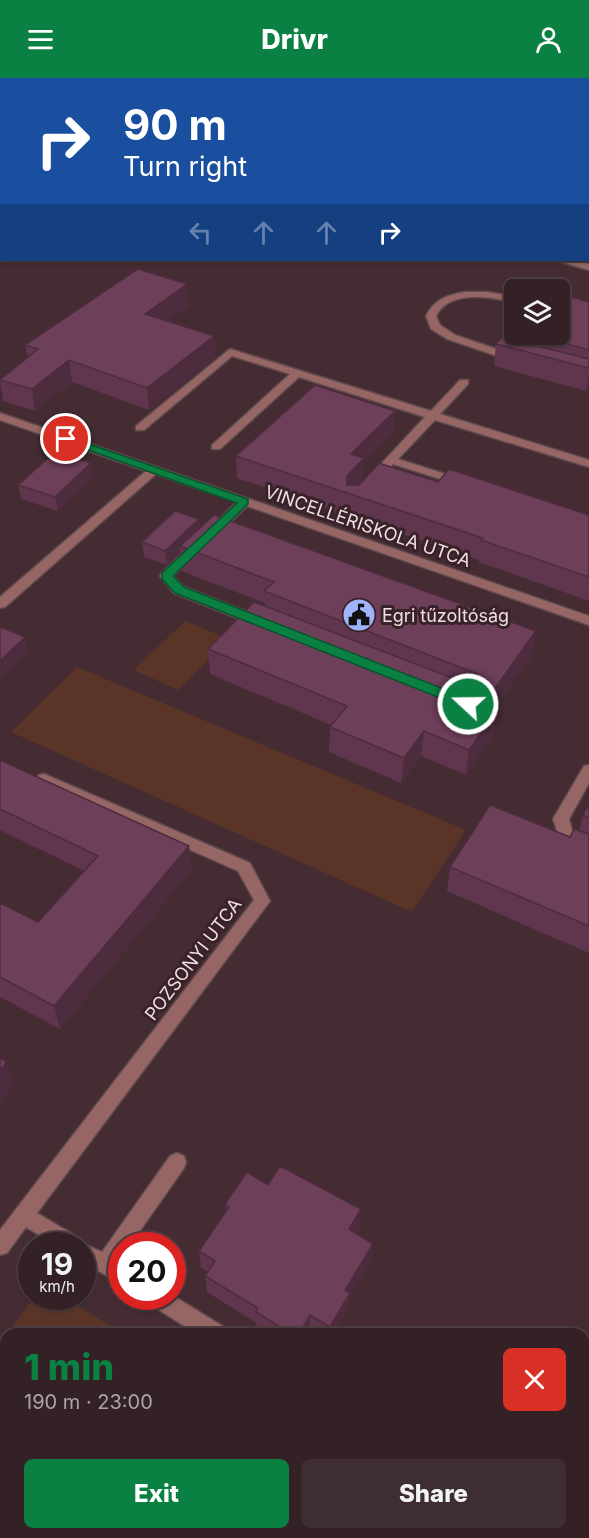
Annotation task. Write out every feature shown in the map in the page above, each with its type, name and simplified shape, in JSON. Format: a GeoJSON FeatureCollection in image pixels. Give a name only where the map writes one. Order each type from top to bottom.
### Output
{"type":"FeatureCollection","features":[{"type":"Feature","properties":{"kind":"street"},"geometry":{"type":"LineString","coordinates":[[564,261],[589,267]]}},
{"type":"Feature","properties":{"kind":"street"},"geometry":{"type":"LineString","coordinates":[[504,297],[488,294],[452,298],[439,303],[431,316],[435,327],[450,337],[526,361]]}},
{"type":"Feature","properties":{"kind":"street"},"geometry":{"type":"LineString","coordinates":[[140,428],[230,352],[589,464]]}},
{"type":"Feature","properties":{"kind":"street"},"geometry":{"type":"LineString","coordinates":[[216,447],[297,374]]}},
{"type":"Feature","properties":{"kind":"street"},"geometry":{"type":"LineString","coordinates":[[375,477],[464,382]]}},
{"type":"Feature","properties":{"kind":"street","name":"VINCELLÉRISKOLA UTCA"},"geometry":{"type":"LineString","coordinates":[[0,416],[589,621]]}},
{"type":"Feature","properties":{"kind":"street"},"geometry":{"type":"LineString","coordinates":[[391,460],[468,485]]}},
{"type":"Feature","properties":{"kind":"street"},"geometry":{"type":"LineString","coordinates":[[0,604],[155,470]]}},
{"type":"Feature","properties":{"kind":"street"},"geometry":{"type":"LineString","coordinates":[[244,502],[166,576],[180,590],[268,625]]}},
{"type":"Feature","properties":{"kind":"street"},"geometry":{"type":"LineString","coordinates":[[589,770],[561,819],[568,845],[589,853]]}},
{"type":"Feature","properties":{"kind":"street","name":"POZSONYI UTCA"},"geometry":{"type":"LineString","coordinates":[[0,1246],[262,900],[244,867],[44,779]]}},
{"type":"Feature","properties":{"kind":"street"},"geometry":{"type":"LineString","coordinates":[[136,1232],[177,1162]]}},
{"type":"Feature","properties":{"kind":"street"},"geometry":{"type":"LineString","coordinates":[[23,1215],[51,1232]]}},
{"type":"Feature","properties":{"kind":"street"},"geometry":{"type":"LineString","coordinates":[[178,1310],[207,1328]]}},
{"type":"Feature","properties":{"kind":"shaded area"},"geometry":{"type":"Polygon","coordinates":[[[185,621],[229,639],[178,690],[134,670],[185,621]]]}},
{"type":"Feature","properties":{"kind":"shaded area"},"geometry":{"type":"Polygon","coordinates":[[[77,667],[466,830],[412,912],[11,732],[77,667]]]}},
{"type":"Feature","properties":{"kind":"shaded area"},"geometry":{"type":"Polygon","coordinates":[[[25,1310],[85,1310],[114,1328],[12,1328],[25,1310]]]}},
{"type":"Feature","properties":{"kind":"building"},"geometry":{"type":"Polygon","coordinates":[[[138,269],[187,284],[145,314],[214,336],[147,388],[69,360],[32,389],[0,380],[38,349],[25,345],[138,269]]]}},
{"type":"Feature","properties":{"kind":"building"},"geometry":{"type":"Polygon","coordinates":[[[570,297],[589,302],[589,350],[570,345],[570,297]]]}},
{"type":"Feature","properties":{"kind":"building"},"geometry":{"type":"Polygon","coordinates":[[[502,337],[504,338],[504,345],[534,345],[589,359],[589,368],[496,344],[502,337]]]}},
{"type":"Feature","properties":{"kind":"building"},"geometry":{"type":"Polygon","coordinates":[[[315,385],[395,411],[351,454],[364,458],[347,476],[347,485],[359,485],[379,463],[438,482],[449,469],[589,515],[589,577],[481,540],[483,538],[236,456],[315,385]]]}},
{"type":"Feature","properties":{"kind":"building"},"geometry":{"type":"Polygon","coordinates":[[[55,452],[91,463],[55,497],[18,485],[55,452]]]}},
{"type":"Feature","properties":{"kind":"building"},"geometry":{"type":"Polygon","coordinates":[[[175,511],[199,519],[165,551],[142,542],[175,511]]]}},
{"type":"Feature","properties":{"kind":"building"},"geometry":{"type":"Polygon","coordinates":[[[214,515],[536,631],[483,705],[497,711],[469,750],[424,731],[404,758],[330,727],[347,706],[208,649],[254,602],[470,685],[480,680],[478,674],[264,591],[274,582],[180,546],[214,515]]]}},
{"type":"Feature","properties":{"kind":"building"},"geometry":{"type":"Polygon","coordinates":[[[0,627],[25,637],[0,661],[0,627]]]}},
{"type":"Feature","properties":{"kind":"building"},"geometry":{"type":"Polygon","coordinates":[[[0,760],[189,846],[54,1006],[0,977],[0,903],[38,922],[98,856],[0,809],[0,760]]]}},
{"type":"Feature","properties":{"kind":"building"},"geometry":{"type":"Polygon","coordinates":[[[589,804],[589,818],[583,815],[589,804]]]}},
{"type":"Feature","properties":{"kind":"building"},"geometry":{"type":"Polygon","coordinates":[[[490,805],[570,837],[574,829],[589,834],[589,926],[450,867],[490,805]]]}},
{"type":"Feature","properties":{"kind":"building"},"geometry":{"type":"Polygon","coordinates":[[[0,1058],[7,1062],[0,1070],[0,1058]]]}},
{"type":"Feature","properties":{"kind":"building"},"geometry":{"type":"Polygon","coordinates":[[[280,1166],[361,1209],[349,1229],[373,1244],[345,1290],[350,1293],[330,1327],[310,1315],[302,1328],[281,1328],[256,1312],[258,1308],[205,1276],[215,1261],[199,1251],[229,1207],[225,1204],[247,1172],[268,1185],[280,1166]]]}},
{"type":"Feature","properties":{"kind":"place","name":"Egri tűzoltóság"},"geometry":{"type":"Point","coordinates":[359,615]}},
{"type":"Feature","properties":{"kind":"route"},"geometry":{"type":"LineString","coordinates":[[66,439],[244,502],[166,576],[180,590],[468,704]]}}]}
